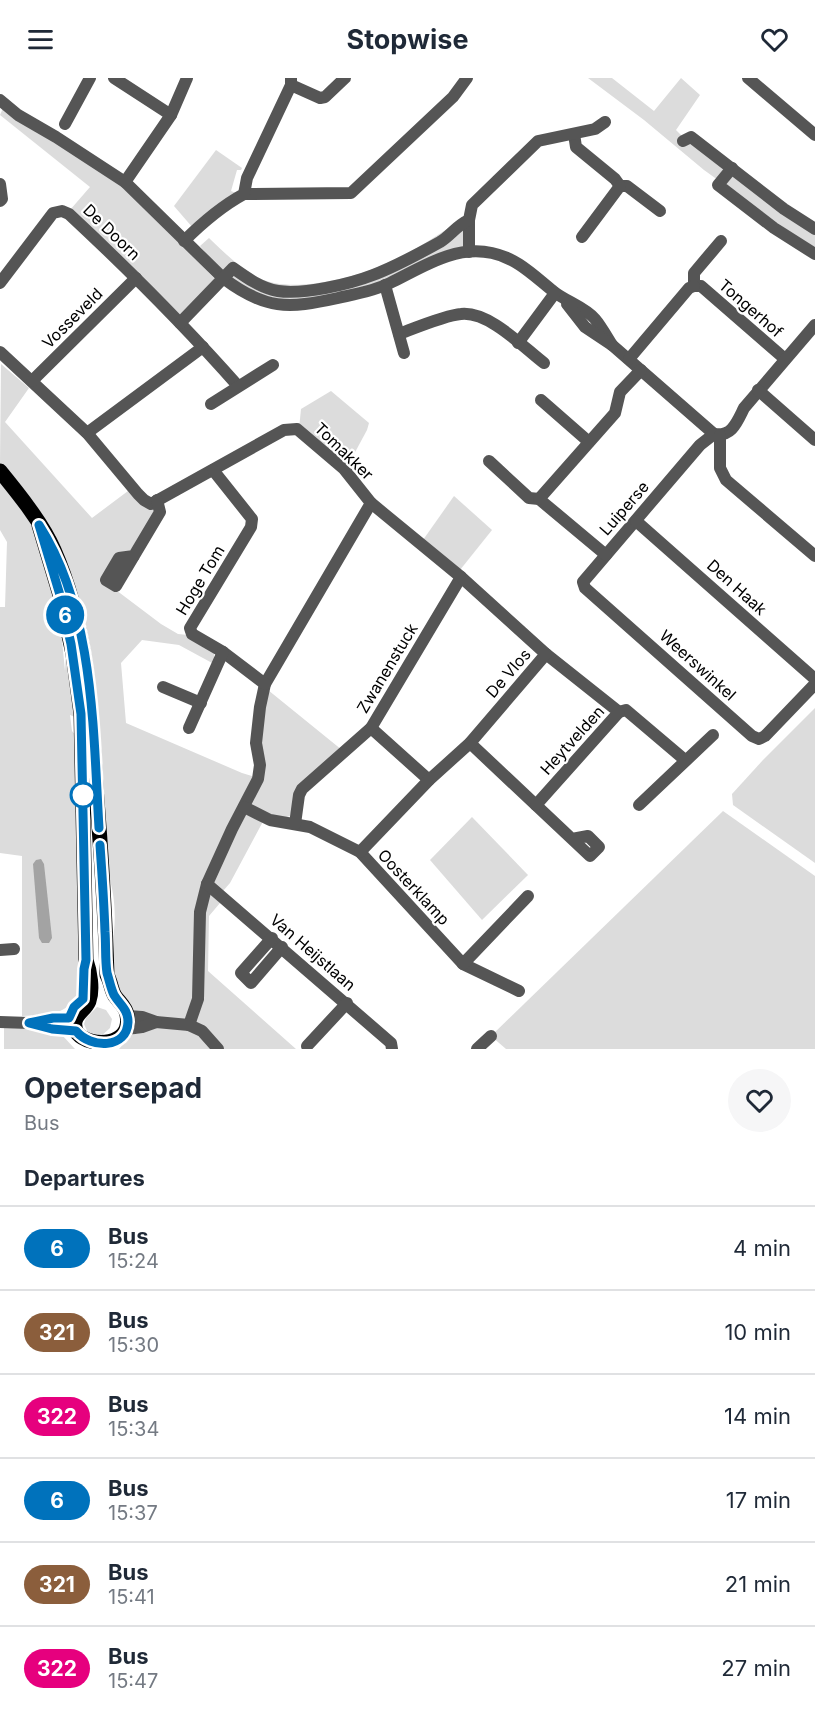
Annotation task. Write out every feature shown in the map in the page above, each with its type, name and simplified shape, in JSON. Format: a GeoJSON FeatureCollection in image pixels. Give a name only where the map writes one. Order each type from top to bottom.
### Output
{"type":"FeatureCollection","features":[{"type":"Feature","properties":{"kind":"main road"},"geometry":{"type":"LineString","coordinates":[[0,471],[21,497],[54,548],[70,594],[84,653],[92,714],[107,975],[111,998]]}},
{"type":"Feature","properties":{"kind":"main road"},"geometry":{"type":"LineString","coordinates":[[39,525],[60,595],[71,644],[81,714],[86,960],[89,968],[87,998],[88,1003],[71,1026],[98,1048],[106,1044],[119,1031],[125,1020],[124,1007],[111,998],[87,998]]}},
{"type":"Feature","properties":{"kind":"street"},"geometry":{"type":"LineString","coordinates":[[65,124],[90,78]]}},
{"type":"Feature","properties":{"kind":"street"},"geometry":{"type":"LineString","coordinates":[[114,78],[171,115]]}},
{"type":"Feature","properties":{"kind":"street"},"geometry":{"type":"LineString","coordinates":[[125,182],[171,115],[187,78]]}},
{"type":"Feature","properties":{"kind":"street"},"geometry":{"type":"LineString","coordinates":[[244,194],[247,178],[291,82],[320,98],[325,97],[345,78]]}},
{"type":"Feature","properties":{"kind":"street"},"geometry":{"type":"LineString","coordinates":[[184,241],[231,201],[244,194],[351,193],[453,97],[467,78]]}},
{"type":"Feature","properties":{"kind":"street"},"geometry":{"type":"LineString","coordinates":[[748,78],[815,135]]}},
{"type":"Feature","properties":{"kind":"street"},"geometry":{"type":"LineString","coordinates":[[0,100],[18,115],[125,182],[223,278],[240,291],[267,303],[304,306],[372,290],[436,259],[452,254],[491,253],[512,259],[559,295],[594,317],[612,345],[717,434],[720,468],[726,480],[815,556]]}},
{"type":"Feature","properties":{"kind":"street"},"geometry":{"type":"LineString","coordinates":[[469,252],[469,220],[472,205],[538,141],[595,129],[605,122]]}},
{"type":"Feature","properties":{"kind":"street"},"geometry":{"type":"LineString","coordinates":[[574,134],[576,147],[615,179],[620,186]]}},
{"type":"Feature","properties":{"kind":"street"},"geometry":{"type":"LineString","coordinates":[[683,141],[691,137],[784,209],[815,229]]}},
{"type":"Feature","properties":{"kind":"street"},"geometry":{"type":"LineString","coordinates":[[732,168],[718,185],[774,228],[815,254]]}},
{"type":"Feature","properties":{"kind":"street"},"geometry":{"type":"LineString","coordinates":[[0,184],[2,199],[0,201]]}},
{"type":"Feature","properties":{"kind":"street"},"geometry":{"type":"LineString","coordinates":[[620,186],[627,186],[660,211]]}},
{"type":"Feature","properties":{"kind":"street"},"geometry":{"type":"LineString","coordinates":[[582,237],[620,186]]}},
{"type":"Feature","properties":{"kind":"street","name":"De Doorn"},"geometry":{"type":"LineString","coordinates":[[0,283],[54,213],[62,211],[69,214],[203,346],[238,386]]}},
{"type":"Feature","properties":{"kind":"street"},"geometry":{"type":"LineString","coordinates":[[180,323],[233,268],[261,286],[278,291],[316,289],[375,275],[442,241],[461,223],[469,220]]}},
{"type":"Feature","properties":{"kind":"street","name":"Tongerhof"},"geometry":{"type":"LineString","coordinates":[[694,286],[694,273],[721,241]]}},
{"type":"Feature","properties":{"kind":"street","name":"Vosseveld"},"geometry":{"type":"LineString","coordinates":[[32,381],[136,278]]}},
{"type":"Feature","properties":{"kind":"street"},"geometry":{"type":"LineString","coordinates":[[385,285],[404,353]]}},
{"type":"Feature","properties":{"kind":"street","name":"Tongerhof"},"geometry":{"type":"LineString","coordinates":[[629,359],[689,288],[694,286],[700,286],[785,359]]}},
{"type":"Feature","properties":{"kind":"street"},"geometry":{"type":"LineString","coordinates":[[518,343],[559,295]]}},
{"type":"Feature","properties":{"kind":"street"},"geometry":{"type":"LineString","coordinates":[[399,334],[461,314],[477,315],[494,323],[544,363]]}},
{"type":"Feature","properties":{"kind":"street"},"geometry":{"type":"LineString","coordinates":[[815,325],[758,390],[815,440]]}},
{"type":"Feature","properties":{"kind":"street"},"geometry":{"type":"LineString","coordinates":[[87,433],[203,346]]}},
{"type":"Feature","properties":{"kind":"street"},"geometry":{"type":"LineString","coordinates":[[0,352],[87,433],[144,500],[152,504],[157,500],[160,512],[134,556]]}},
{"type":"Feature","properties":{"kind":"street"},"geometry":{"type":"LineString","coordinates":[[211,404],[273,365]]}},
{"type":"Feature","properties":{"kind":"street"},"geometry":{"type":"LineString","coordinates":[[539,499],[615,413],[620,392],[640,370]]}},
{"type":"Feature","properties":{"kind":"street","name":"Luiperse"},"geometry":{"type":"LineString","coordinates":[[583,582],[690,456],[717,434],[730,432],[758,390]]}},
{"type":"Feature","properties":{"kind":"street"},"geometry":{"type":"LineString","coordinates":[[541,400],[589,442]]}},
{"type":"Feature","properties":{"kind":"street","name":"Tomakker"},"geometry":{"type":"LineString","coordinates":[[157,500],[284,430],[297,429],[344,469],[371,503],[266,684],[260,707],[256,743],[260,765],[258,779],[207,884],[200,912],[198,999],[189,1025]]}},
{"type":"Feature","properties":{"kind":"street"},"geometry":{"type":"LineString","coordinates":[[489,461],[529,498],[539,499],[606,555]]}},
{"type":"Feature","properties":{"kind":"street","name":"Hoge Tom"},"geometry":{"type":"LineString","coordinates":[[213,470],[252,519],[251,527],[190,628],[192,634],[223,652],[266,684]]}},
{"type":"Feature","properties":{"kind":"street","name":"De Vlos"},"geometry":{"type":"LineString","coordinates":[[360,852],[429,780],[470,743],[546,654],[461,577],[371,503]]}},
{"type":"Feature","properties":{"kind":"street","name":"Den Haak"},"geometry":{"type":"LineString","coordinates":[[636,521],[815,679]]}},
{"type":"Feature","properties":{"kind":"street","name":"Zwanenstuck"},"geometry":{"type":"LineString","coordinates":[[295,824],[302,789],[371,728],[461,577]]}},
{"type":"Feature","properties":{"kind":"street","name":"Weerswinkel"},"geometry":{"type":"LineString","coordinates":[[583,582],[585,588],[759,740],[815,684]]}},
{"type":"Feature","properties":{"kind":"street"},"geometry":{"type":"LineString","coordinates":[[189,728],[223,652]]}},
{"type":"Feature","properties":{"kind":"street","name":"Heytvelden"},"geometry":{"type":"LineString","coordinates":[[536,805],[619,712],[546,654]]}},
{"type":"Feature","properties":{"kind":"street"},"geometry":{"type":"LineString","coordinates":[[163,687],[201,703]]}},
{"type":"Feature","properties":{"kind":"street"},"geometry":{"type":"LineString","coordinates":[[619,712],[626,710],[685,760]]}},
{"type":"Feature","properties":{"kind":"street"},"geometry":{"type":"LineString","coordinates":[[371,728],[429,780]]}},
{"type":"Feature","properties":{"kind":"street"},"geometry":{"type":"LineString","coordinates":[[639,805],[713,735]]}},
{"type":"Feature","properties":{"kind":"street"},"geometry":{"type":"LineString","coordinates":[[470,743],[572,839]]}},
{"type":"Feature","properties":{"kind":"street","name":"Oosterklamp"},"geometry":{"type":"LineString","coordinates":[[244,807],[270,820],[310,827],[360,852],[463,964],[519,991]]}},
{"type":"Feature","properties":{"kind":"street","name":"Van Heijstlaan"},"geometry":{"type":"LineString","coordinates":[[207,884],[347,1003],[391,1043],[392,1049]]}},
{"type":"Feature","properties":{"kind":"street"},"geometry":{"type":"LineString","coordinates":[[463,964],[528,896]]}},
{"type":"Feature","properties":{"kind":"street"},"geometry":{"type":"LineString","coordinates":[[272,938],[241,974],[251,983],[282,947]]}},
{"type":"Feature","properties":{"kind":"street"},"geometry":{"type":"LineString","coordinates":[[0,950],[14,948]]}},
{"type":"Feature","properties":{"kind":"street"},"geometry":{"type":"LineString","coordinates":[[307,1046],[347,1003]]}},
{"type":"Feature","properties":{"kind":"street"},"geometry":{"type":"LineString","coordinates":[[125,1020],[142,1017],[156,1022],[189,1025],[202,1031],[218,1049]]}},
{"type":"Feature","properties":{"kind":"street"},"geometry":{"type":"LineString","coordinates":[[0,1022],[29,1023],[53,1018],[71,1026]]}},
{"type":"Feature","properties":{"kind":"street"},"geometry":{"type":"LineString","coordinates":[[477,1049],[491,1036]]}},
{"type":"Feature","properties":{"kind":"shaded area"},"geometry":{"type":"Polygon","coordinates":[[[588,78],[612,78],[654,111],[681,78],[700,95],[676,130],[815,225],[815,250],[704,170],[644,120],[588,78]]]}},
{"type":"Feature","properties":{"kind":"shaded area"},"geometry":{"type":"Polygon","coordinates":[[[3,108],[120,181],[214,278],[213,285],[181,319],[70,210],[90,187],[0,115],[3,108]]]}},
{"type":"Feature","properties":{"kind":"shaded area"},"geometry":{"type":"Polygon","coordinates":[[[216,150],[242,168],[237,170],[231,191],[236,193],[193,228],[174,206],[216,150]]]}},
{"type":"Feature","properties":{"kind":"shaded area"},"geometry":{"type":"Polygon","coordinates":[[[471,213],[470,248],[374,287],[304,303],[263,298],[221,272],[200,246],[209,238],[245,270],[259,278],[271,282],[301,285],[349,277],[389,263],[471,213]]]}},
{"type":"Feature","properties":{"kind":"shaded area"},"geometry":{"type":"Polygon","coordinates":[[[1,364],[29,388],[5,422],[92,518],[128,491],[156,511],[129,553],[104,581],[161,624],[178,634],[188,635],[214,653],[214,664],[179,645],[142,640],[121,663],[126,723],[242,773],[262,779],[261,735],[268,690],[342,750],[293,807],[290,816],[283,818],[267,814],[230,883],[216,899],[220,903],[209,916],[208,971],[296,1049],[119,1049],[131,1035],[139,1033],[138,1013],[120,992],[113,963],[111,944],[115,924],[114,902],[108,874],[86,648],[15,478],[0,463],[1,364]]]}},
{"type":"Feature","properties":{"kind":"shaded area"},"geometry":{"type":"Polygon","coordinates":[[[331,391],[369,423],[346,469],[299,429],[301,409],[331,391]]]}},
{"type":"Feature","properties":{"kind":"shaded area"},"geometry":{"type":"Polygon","coordinates":[[[0,480],[28,517],[45,551],[61,630],[65,671],[66,654],[75,717],[70,715],[72,731],[77,737],[81,988],[64,1009],[50,1014],[22,1016],[22,856],[0,853],[0,607],[5,607],[7,542],[0,530],[0,480]]]}},
{"type":"Feature","properties":{"kind":"shaded area"},"geometry":{"type":"Polygon","coordinates":[[[454,496],[492,530],[460,570],[423,540],[454,496]]]}},
{"type":"Feature","properties":{"kind":"shaded area"},"geometry":{"type":"Polygon","coordinates":[[[815,708],[815,863],[733,805],[732,794],[815,708]]]}},
{"type":"Feature","properties":{"kind":"shaded area"},"geometry":{"type":"Polygon","coordinates":[[[723,811],[815,876],[815,1049],[506,1049],[491,1036],[723,811]]]}},
{"type":"Feature","properties":{"kind":"shaded area"},"geometry":{"type":"Polygon","coordinates":[[[472,817],[528,875],[482,920],[430,860],[472,817]]]}},
{"type":"Feature","properties":{"kind":"shaded area"},"geometry":{"type":"Polygon","coordinates":[[[41,859],[44,864],[52,938],[49,943],[42,943],[39,938],[33,864],[36,860],[41,859]]]}},
{"type":"Feature","properties":{"kind":"shaded area"},"geometry":{"type":"Polygon","coordinates":[[[97,1007],[106,1010],[112,1019],[110,1028],[98,1039],[88,1033],[84,1024],[86,1018],[97,1007]]]}},
{"type":"Feature","properties":{"kind":"shaded area"},"geometry":{"type":"Polygon","coordinates":[[[4,1022],[61,1034],[75,1049],[4,1049],[4,1022]]]}},
{"type":"Feature","properties":{"kind":"bus line","name":"6"},"geometry":{"type":"LineString","coordinates":[[99,828],[92,714],[84,653],[70,594],[54,548],[39,525],[52,565],[71,644],[81,714],[86,864],[86,960],[83,999],[74,1007],[69,1018],[53,1018],[29,1023],[52,1029],[76,1031],[86,1044],[101,1048],[109,1047],[120,1041],[125,1034],[128,1021],[127,1012],[115,995],[107,975],[100,845]]}}]}
